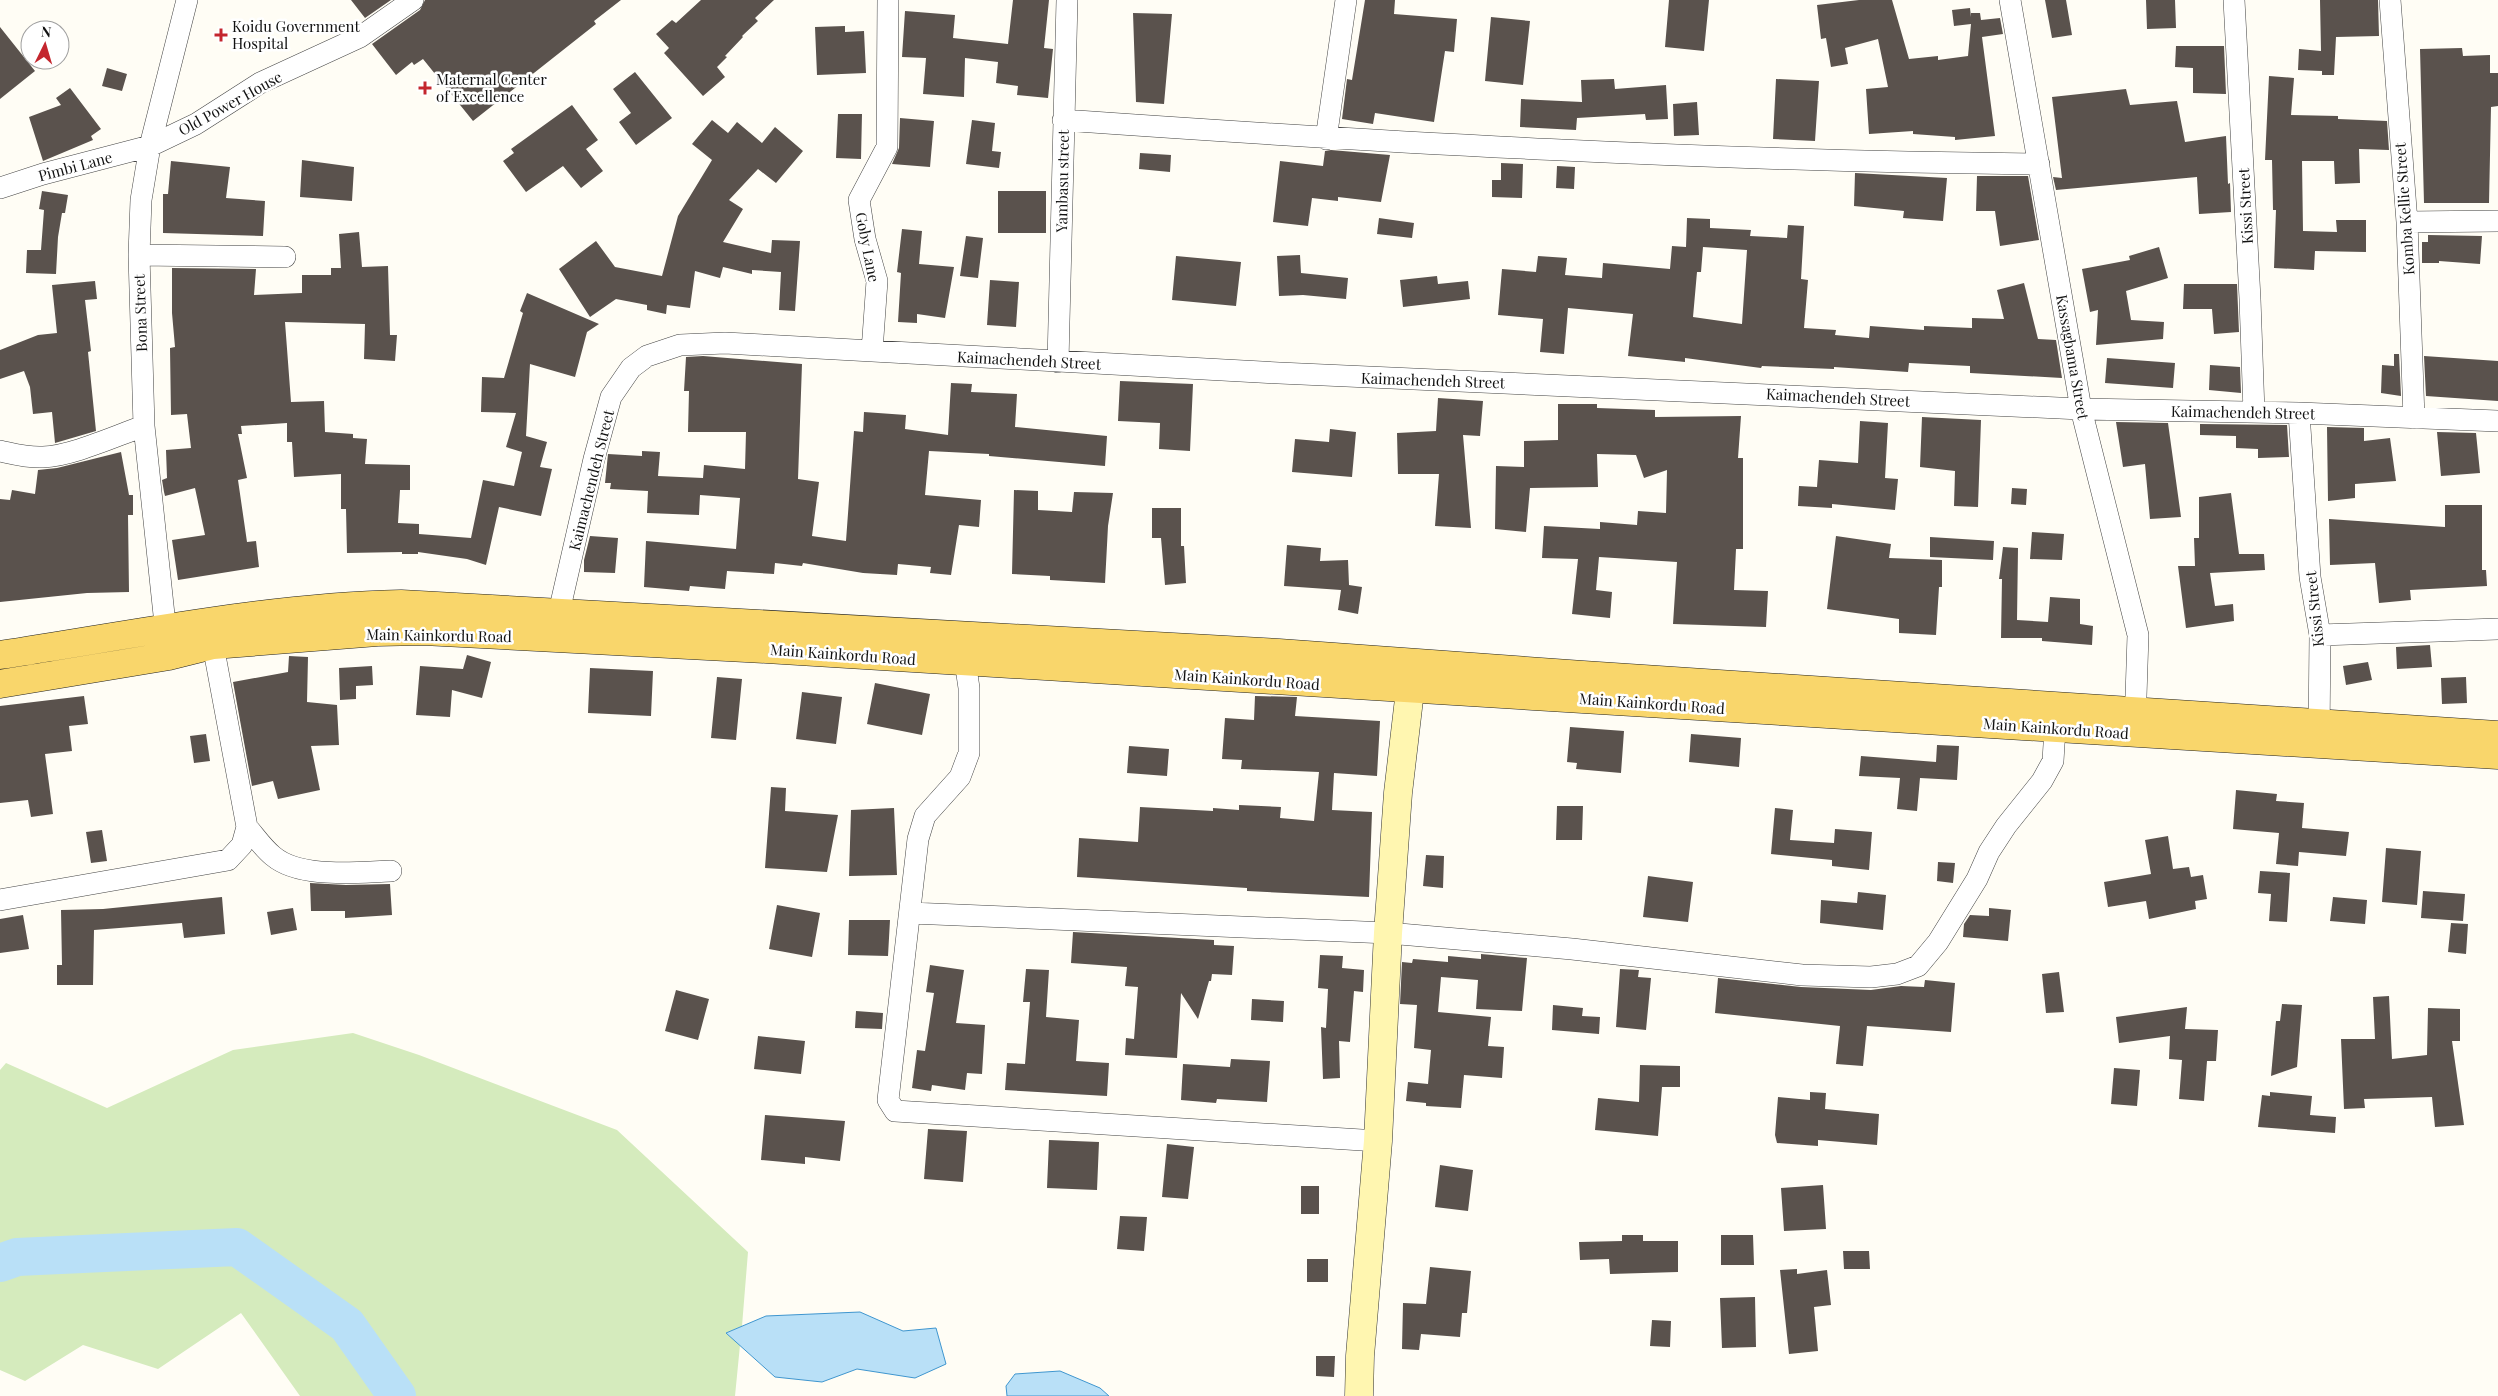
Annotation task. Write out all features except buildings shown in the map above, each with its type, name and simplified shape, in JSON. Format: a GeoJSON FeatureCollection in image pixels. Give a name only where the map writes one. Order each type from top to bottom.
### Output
{"type":"FeatureCollection","features":[{"type":"Feature","properties":{"kind":"main road"},"geometry":{"type":"LineString","coordinates":[[0,655],[259,616],[353,605],[401,604],[560,612],[766,636],[970,637],[1111,657],[1205,649],[1412,676],[2319,734],[2498,755]]}},
{"type":"Feature","properties":{"kind":"main road","name":"Main Kainkordu Road"},"geometry":{"type":"LineString","coordinates":[[0,684],[169,656],[213,646],[377,632],[473,633],[561,638],[766,636],[966,661],[1111,657],[1205,676],[1412,676]]}},
{"type":"Feature","properties":{"kind":"main road"},"geometry":{"type":"LineString","coordinates":[[1205,649],[1205,676]]}},
{"type":"Feature","properties":{"kind":"main road"},"geometry":{"type":"LineString","coordinates":[[1359,1396],[1360,1356],[1378,1141],[1388,933],[1398,793],[1412,676]]}},
{"type":"Feature","properties":{"kind":"main road","name":"Main Kainkordu Road"},"geometry":{"type":"LineString","coordinates":[[1845,703],[2055,728],[2135,722]]}},
{"type":"Feature","properties":{"kind":"main road"},"geometry":{"type":"LineString","coordinates":[[2319,734],[2498,735]]}},
{"type":"Feature","properties":{"kind":"street","name":"Bona Street"},"geometry":{"type":"LineString","coordinates":[[169,656],[164,630],[154,508],[144,426],[139,255],[141,200],[150,146],[186,0]]}},
{"type":"Feature","properties":{"kind":"street","name":"Old Power House"},"geometry":{"type":"LineString","coordinates":[[150,146],[196,124],[260,84],[360,37],[413,0]]}},
{"type":"Feature","properties":{"kind":"street","name":"Goby Lane"},"geometry":{"type":"LineString","coordinates":[[872,351],[877,280],[865,239],[859,200],[887,147],[888,0]]}},
{"type":"Feature","properties":{"kind":"street","name":"Yambasu street"},"geometry":{"type":"LineString","coordinates":[[1058,362],[1066,0]]}},
{"type":"Feature","properties":{"kind":"street"},"geometry":{"type":"LineString","coordinates":[[1326,139],[1346,0]]}},
{"type":"Feature","properties":{"kind":"street","name":"Kassagbama Street"},"geometry":{"type":"LineString","coordinates":[[2010,0],[2081,409],[2138,635],[2135,722]]}},
{"type":"Feature","properties":{"kind":"street","name":"Kissi Street"},"geometry":{"type":"LineString","coordinates":[[2234,0],[2254,412]]}},
{"type":"Feature","properties":{"kind":"street","name":"Komba Kellie Street"},"geometry":{"type":"LineString","coordinates":[[2390,0],[2407,222],[2414,418]]}},
{"type":"Feature","properties":{"kind":"street"},"geometry":{"type":"LineString","coordinates":[[1063,120],[1326,139],[1649,154],[1911,163],[2039,164]]}},
{"type":"Feature","properties":{"kind":"street","name":"Pimbi Lane"},"geometry":{"type":"LineString","coordinates":[[0,188],[43,174],[150,146]]}},
{"type":"Feature","properties":{"kind":"street"},"geometry":{"type":"LineString","coordinates":[[2407,222],[2498,221]]}},
{"type":"Feature","properties":{"kind":"street"},"geometry":{"type":"LineString","coordinates":[[139,255],[285,257]]}},
{"type":"Feature","properties":{"kind":"street","name":"Kaimachendeh Street"},"geometry":{"type":"LineString","coordinates":[[561,638],[560,612],[594,459],[611,396],[631,368],[647,356],[680,345],[725,343],[1058,362],[2081,409],[2299,413],[2498,421]]}},
{"type":"Feature","properties":{"kind":"street","name":"Kissi Street"},"geometry":{"type":"LineString","coordinates":[[2299,413],[2310,577],[2320,635],[2319,734]]}},
{"type":"Feature","properties":{"kind":"street"},"geometry":{"type":"LineString","coordinates":[[0,451],[26,457],[44,457],[66,453],[144,426]]}},
{"type":"Feature","properties":{"kind":"street"},"geometry":{"type":"LineString","coordinates":[[2320,635],[2498,629]]}},
{"type":"Feature","properties":{"kind":"street"},"geometry":{"type":"LineString","coordinates":[[0,900],[228,860],[242,846],[247,827],[213,646]]}},
{"type":"Feature","properties":{"kind":"street"},"geometry":{"type":"LineString","coordinates":[[966,661],[969,688],[969,753],[960,777],[925,816],[918,839],[888,1100],[895,1110],[1378,1141]]}},
{"type":"Feature","properties":{"kind":"street"},"geometry":{"type":"LineString","coordinates":[[910,912],[1388,933],[1572,949],[1802,975],[1871,977],[1897,974],[1918,966],[1938,942],[1977,879],[1989,852],[2006,826],[2042,781],[2053,760],[2055,728]]}},
{"type":"Feature","properties":{"kind":"street"},"geometry":{"type":"LineString","coordinates":[[247,827],[274,857],[298,868],[328,872],[391,871]]}},
{"type":"Feature","properties":{"kind":"green space"},"geometry":{"type":"Polygon","coordinates":[[[353,1033],[419,1055],[617,1130],[748,1252],[742,1326],[726,1333],[740,1345],[735,1396],[300,1396],[241,1313],[158,1369],[83,1345],[25,1381],[0,1370],[0,1070],[6,1063],[107,1108],[233,1050],[353,1033]]]}},
{"type":"Feature","properties":{"kind":"water"},"geometry":{"type":"Polygon","coordinates":[[[860,1312],[903,1331],[936,1328],[946,1364],[915,1378],[857,1369],[822,1382],[775,1377],[726,1333],[766,1316],[860,1312]]]}},
{"type":"Feature","properties":{"kind":"water"},"geometry":{"type":"Polygon","coordinates":[[[1060,1371],[1100,1388],[1109,1396],[1007,1396],[1006,1386],[1015,1374],[1060,1371]]]}},
{"type":"Feature","properties":{"kind":"waterway"},"geometry":{"type":"LineString","coordinates":[[0,1263],[17,1257],[237,1247],[347,1325],[397,1396]]}},
{"type":"Feature","properties":{"kind":"place","name":"Koidu Government Hospital"},"geometry":{"type":"Point","coordinates":[221,35]}},
{"type":"Feature","properties":{"kind":"place","name":"Maternal Center of Excellence"},"geometry":{"type":"Point","coordinates":[425,88]}}]}
